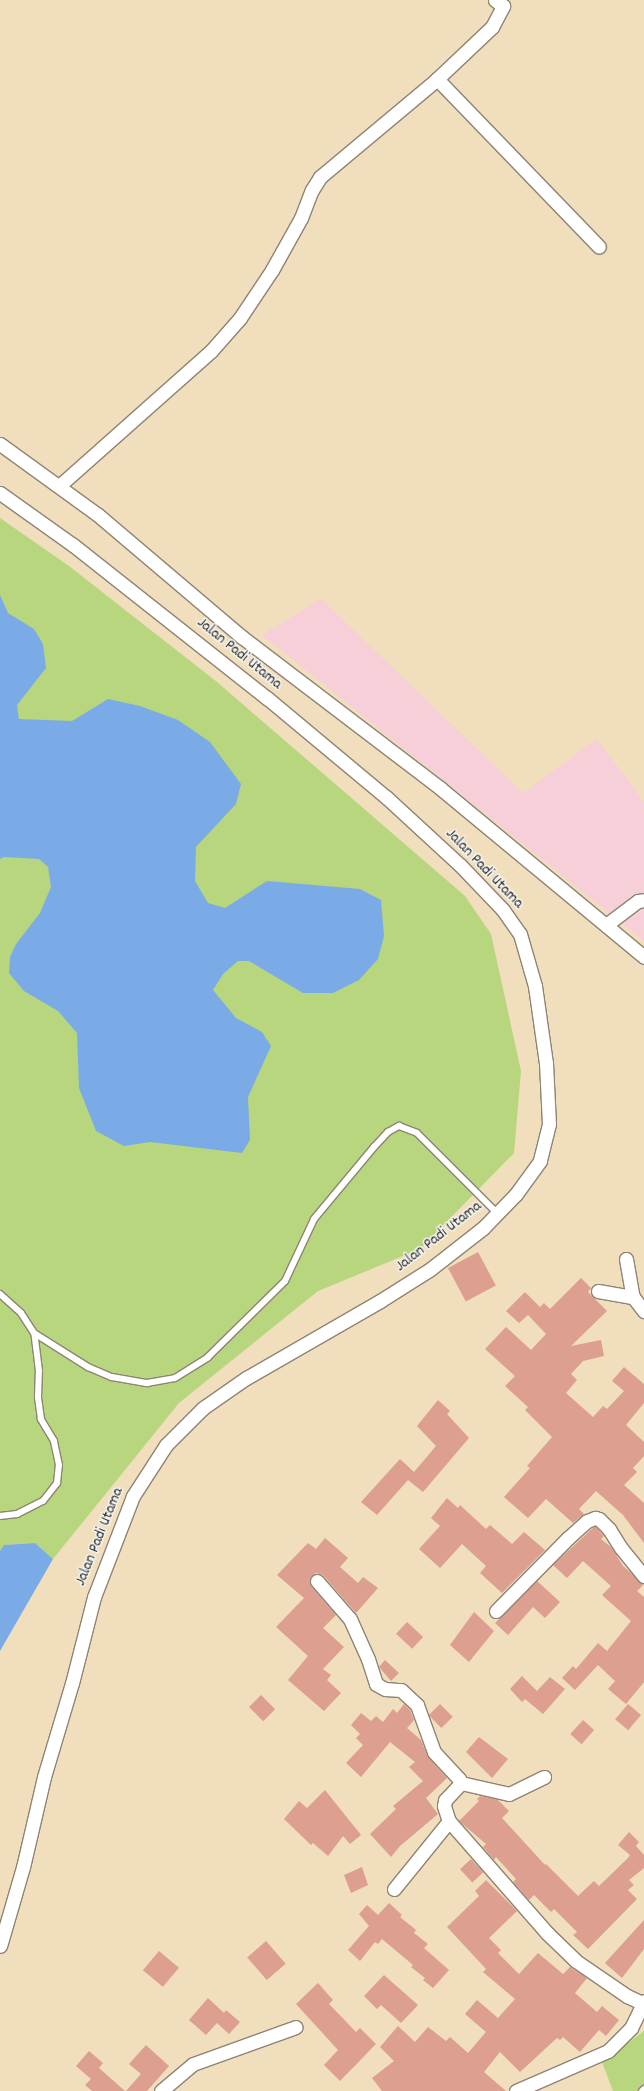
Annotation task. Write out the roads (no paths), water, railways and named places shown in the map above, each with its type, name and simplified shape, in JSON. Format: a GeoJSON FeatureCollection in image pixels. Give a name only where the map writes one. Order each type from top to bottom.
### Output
{"type":"FeatureCollection","features":[{"type":"Feature","properties":{"kind":"street"},"geometry":{"type":"LineString","coordinates":[[59,486],[211,351],[240,318],[272,270],[301,218],[312,190],[320,178],[437,79],[492,27],[502,2]]}},
{"type":"Feature","properties":{"kind":"street"},"geometry":{"type":"LineString","coordinates":[[437,79],[599,247]]}},
{"type":"Feature","properties":{"kind":"street"},"geometry":{"type":"LineString","coordinates":[[0,444],[98,516],[242,637],[440,788],[644,956]]}},
{"type":"Feature","properties":{"kind":"street","name":"Jalan Padi Utama"},"geometry":{"type":"LineString","coordinates":[[0,493],[73,545],[267,698],[386,797],[460,865],[503,910],[520,934],[536,986],[546,1063],[549,1124],[540,1161],[516,1194],[483,1228],[429,1270],[380,1301],[246,1378],[203,1408],[162,1452],[132,1496],[94,1597],[72,1683],[44,1777],[23,1867],[0,1946]]}},
{"type":"Feature","properties":{"kind":"street"},"geometry":{"type":"LineString","coordinates":[[606,925],[638,901],[644,900]]}},
{"type":"Feature","properties":{"kind":"street"},"geometry":{"type":"LineString","coordinates":[[626,1260],[633,1297],[644,1311]]}},
{"type":"Feature","properties":{"kind":"street"},"geometry":{"type":"LineString","coordinates":[[598,1291],[633,1297]]}},
{"type":"Feature","properties":{"kind":"street"},"geometry":{"type":"LineString","coordinates":[[496,1611],[558,1548],[587,1521],[594,1518],[599,1519],[609,1529],[621,1548],[644,1576]]}},
{"type":"Feature","properties":{"kind":"street"},"geometry":{"type":"LineString","coordinates":[[318,1581],[350,1619],[368,1659],[376,1684],[385,1690],[401,1690],[417,1705],[434,1752],[457,1774],[461,1783]]}},
{"type":"Feature","properties":{"kind":"street"},"geometry":{"type":"LineString","coordinates":[[461,1783],[509,1794],[544,1777]]}},
{"type":"Feature","properties":{"kind":"street"},"geometry":{"type":"LineString","coordinates":[[461,1783],[445,1800],[444,1806],[449,1821],[532,1917],[576,1961],[626,1996],[643,2002],[631,2028],[608,2051],[516,2091]]}},
{"type":"Feature","properties":{"kind":"street"},"geometry":{"type":"LineString","coordinates":[[394,1889],[449,1821]]}},
{"type":"Feature","properties":{"kind":"street"},"geometry":{"type":"LineString","coordinates":[[161,2091],[193,2064],[296,2027]]}},
{"type":"Feature","properties":{"kind":"lane"},"geometry":{"type":"LineString","coordinates":[[0,1294],[21,1313],[34,1333],[88,1367],[112,1377],[147,1383],[175,1378],[208,1357],[285,1280],[314,1219],[374,1147],[388,1132],[399,1126],[417,1133],[497,1213]]}},
{"type":"Feature","properties":{"kind":"lane"},"geometry":{"type":"LineString","coordinates":[[0,1516],[17,1514],[43,1501],[57,1483],[60,1465],[54,1441],[41,1419],[38,1398],[39,1371],[34,1333]]}},
{"type":"Feature","properties":{"kind":"water"},"geometry":{"type":"Polygon","coordinates":[[[0,595],[8,613],[34,629],[43,644],[46,668],[17,705],[19,719],[72,721],[108,699],[140,706],[178,720],[210,742],[241,784],[236,804],[196,847],[195,881],[208,903],[225,908],[267,881],[360,889],[381,900],[384,936],[378,959],[359,980],[333,993],[303,993],[249,961],[238,961],[223,974],[213,990],[236,1018],[262,1032],[271,1046],[248,1097],[250,1140],[242,1153],[150,1142],[124,1146],[96,1131],[79,1088],[77,1033],[58,1011],[24,991],[9,973],[10,957],[16,944],[40,913],[51,887],[48,867],[39,859],[4,857],[0,859],[0,595]]]}},
{"type":"Feature","properties":{"kind":"water"},"geometry":{"type":"Polygon","coordinates":[[[35,1543],[53,1559],[0,1651],[0,1551],[4,1545],[35,1543]]]}}]}
